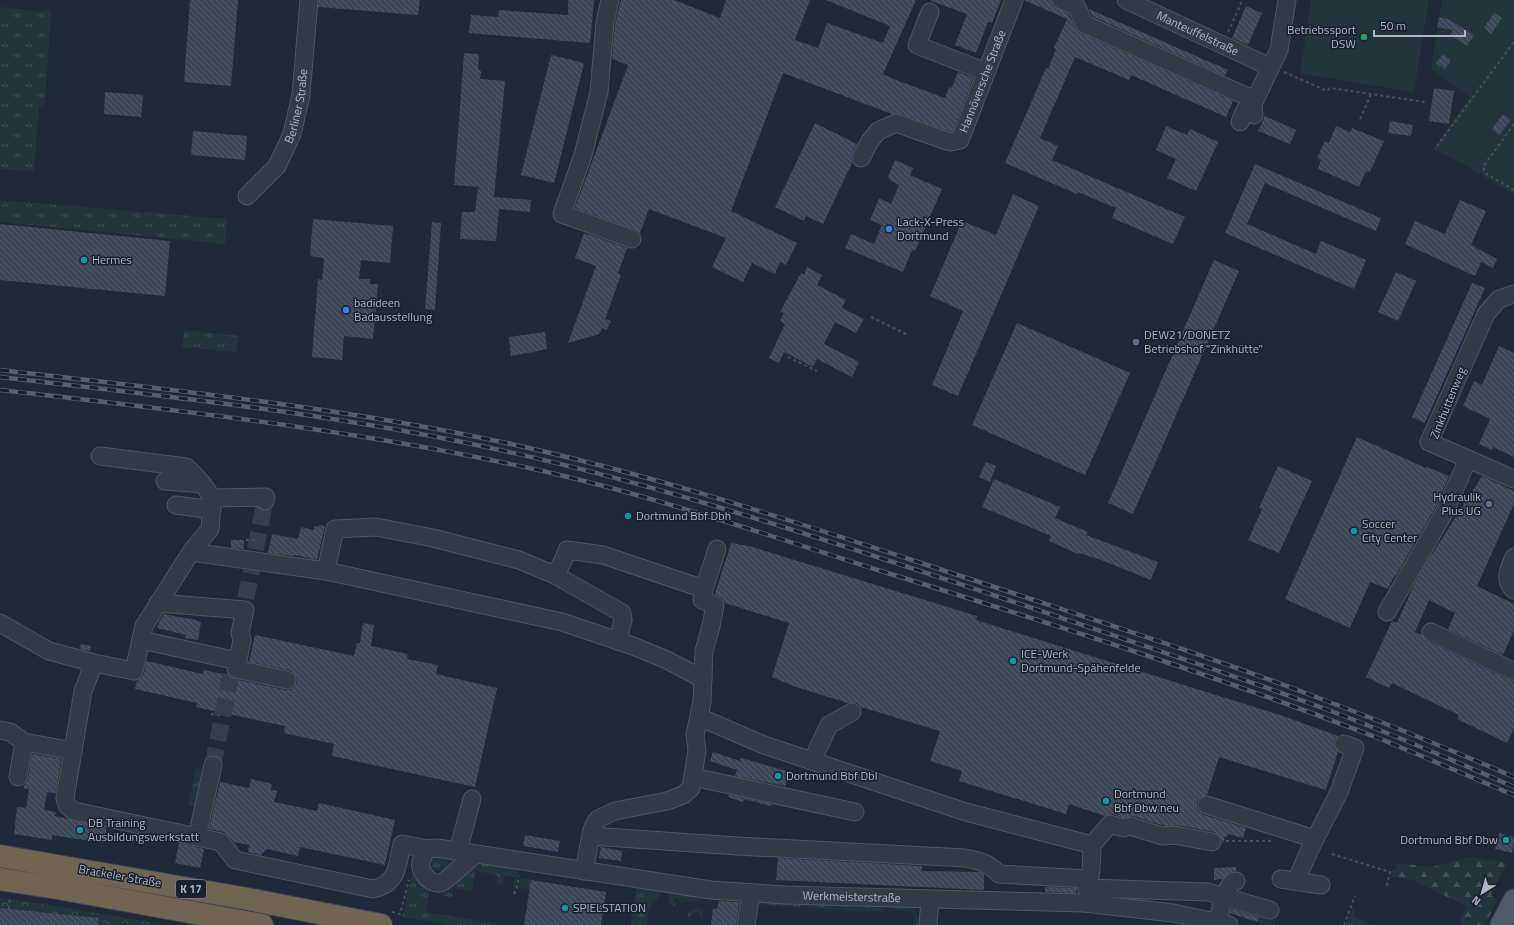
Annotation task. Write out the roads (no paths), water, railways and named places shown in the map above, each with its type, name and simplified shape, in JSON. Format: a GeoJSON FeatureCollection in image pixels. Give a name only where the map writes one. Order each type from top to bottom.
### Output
{"type":"FeatureCollection","features":[{"type":"Feature","properties":{"kind":"highway","name":"Brackeler Straße"},"geometry":{"type":"LineString","coordinates":[[0,856],[248,899],[381,925]]}},
{"type":"Feature","properties":{"kind":"highway","name":"Brackeler Straße"},"geometry":{"type":"LineString","coordinates":[[5,887],[58,888],[262,925]]}},
{"type":"Feature","properties":{"kind":"main road"},"geometry":{"type":"LineString","coordinates":[[1501,925],[1514,900]]}},
{"type":"Feature","properties":{"kind":"street","name":"Berliner Straße"},"geometry":{"type":"LineString","coordinates":[[247,196],[277,166],[292,134],[301,95],[309,0]]}},
{"type":"Feature","properties":{"kind":"street"},"geometry":{"type":"LineString","coordinates":[[610,0],[605,22],[599,92],[583,155],[562,214],[632,238]]}},
{"type":"Feature","properties":{"kind":"street","name":"Hannöversche Straße"},"geometry":{"type":"LineString","coordinates":[[861,158],[870,141],[878,131],[896,123],[951,142],[960,140],[1014,0]]}},
{"type":"Feature","properties":{"kind":"street"},"geometry":{"type":"LineString","coordinates":[[1061,0],[1077,7],[1084,24],[1251,110],[1279,50],[1287,0]]}},
{"type":"Feature","properties":{"kind":"street","name":"Manteuffelstraße"},"geometry":{"type":"LineString","coordinates":[[1126,0],[1270,67]]}},
{"type":"Feature","properties":{"kind":"street"},"geometry":{"type":"LineString","coordinates":[[930,12],[917,45],[986,72]]}},
{"type":"Feature","properties":{"kind":"street","name":"Zinkhüttenweg"},"geometry":{"type":"LineString","coordinates":[[1514,294],[1499,299],[1486,314],[1429,442],[1514,479]]}},
{"type":"Feature","properties":{"kind":"street"},"geometry":{"type":"LineString","coordinates":[[0,623],[49,652],[134,671],[144,626],[191,552],[210,530],[212,504],[202,484],[186,467],[100,456]]}},
{"type":"Feature","properties":{"kind":"street"},"geometry":{"type":"LineString","coordinates":[[1387,612],[1445,511],[1468,459]]}},
{"type":"Feature","properties":{"kind":"street"},"geometry":{"type":"LineString","coordinates":[[166,481],[202,484]]}},
{"type":"Feature","properties":{"kind":"street"},"geometry":{"type":"LineString","coordinates":[[176,506],[212,504],[266,497],[265,501]]}},
{"type":"Feature","properties":{"kind":"street"},"geometry":{"type":"LineString","coordinates":[[326,571],[335,529],[376,527],[433,538],[519,560],[555,575],[622,612],[623,620],[618,640]]}},
{"type":"Feature","properties":{"kind":"street"},"geometry":{"type":"LineString","coordinates":[[584,871],[591,836],[594,825],[598,819],[615,811],[667,801],[683,795],[691,788],[697,750],[695,735],[702,702],[704,651],[715,605],[702,600],[717,549]]}},
{"type":"Feature","properties":{"kind":"street"},"geometry":{"type":"LineString","coordinates":[[555,575],[567,550],[578,550],[602,555],[704,589]]}},
{"type":"Feature","properties":{"kind":"street"},"geometry":{"type":"LineString","coordinates":[[191,552],[326,571],[562,622],[618,640],[667,660],[702,679]]}},
{"type":"Feature","properties":{"kind":"street"},"geometry":{"type":"LineString","coordinates":[[1514,558],[1507,578],[1510,586],[1514,590]]}},
{"type":"Feature","properties":{"kind":"street"},"geometry":{"type":"LineString","coordinates":[[158,603],[245,610],[240,633],[242,640],[236,669],[287,680]]}},
{"type":"Feature","properties":{"kind":"street"},"geometry":{"type":"LineString","coordinates":[[1431,632],[1511,670],[1514,670]]}},
{"type":"Feature","properties":{"kind":"street"},"geometry":{"type":"LineString","coordinates":[[141,640],[233,660]]}},
{"type":"Feature","properties":{"kind":"street"},"geometry":{"type":"LineString","coordinates":[[94,663],[83,691],[65,798],[68,808],[74,812],[197,837],[213,765]]}},
{"type":"Feature","properties":{"kind":"street"},"geometry":{"type":"LineString","coordinates":[[812,761],[830,725],[852,712]]}},
{"type":"Feature","properties":{"kind":"street"},"geometry":{"type":"LineString","coordinates":[[699,717],[764,745],[966,812],[1092,845]]}},
{"type":"Feature","properties":{"kind":"street"},"geometry":{"type":"LineString","coordinates":[[0,730],[10,732],[24,742],[74,751]]}},
{"type":"Feature","properties":{"kind":"street"},"geometry":{"type":"LineString","coordinates":[[18,777],[24,742]]}},
{"type":"Feature","properties":{"kind":"street"},"geometry":{"type":"LineString","coordinates":[[1321,885],[1288,880],[1315,839],[1339,792],[1355,748],[1344,744]]}},
{"type":"Feature","properties":{"kind":"street"},"geometry":{"type":"LineString","coordinates":[[693,777],[855,812]]}},
{"type":"Feature","properties":{"kind":"street"},"geometry":{"type":"LineString","coordinates":[[458,851],[472,798]]}},
{"type":"Feature","properties":{"kind":"street"},"geometry":{"type":"LineString","coordinates":[[1207,806],[1315,839]]}},
{"type":"Feature","properties":{"kind":"street"},"geometry":{"type":"LineString","coordinates":[[1087,890],[1092,863],[1092,845],[1110,824],[1123,828],[1130,826],[1162,836],[1174,835],[1219,841]]}},
{"type":"Feature","properties":{"kind":"street"},"geometry":{"type":"LineString","coordinates":[[591,836],[737,846],[965,858],[982,861],[999,874],[1087,890],[1208,892],[1270,910]]}},
{"type":"Feature","properties":{"kind":"street","name":"Werkmeisterstraße"},"geometry":{"type":"LineString","coordinates":[[197,837],[221,842],[235,860],[373,889],[383,887],[391,880],[395,872],[402,844],[427,849],[437,848],[458,851],[711,890],[751,893],[930,900],[1005,901],[1087,890],[1173,913],[1224,924]]}},
{"type":"Feature","properties":{"kind":"street"},"geometry":{"type":"LineString","coordinates":[[427,849],[421,861],[420,869],[425,876],[433,882],[440,883],[446,880],[476,854]]}},
{"type":"Feature","properties":{"kind":"street"},"geometry":{"type":"LineString","coordinates":[[999,874],[1005,901]]}},
{"type":"Feature","properties":{"kind":"street"},"geometry":{"type":"LineString","coordinates":[[1224,924],[1223,897],[1232,882],[1236,881]]}},
{"type":"Feature","properties":{"kind":"street"},"geometry":{"type":"LineString","coordinates":[[746,925],[751,893]]}},
{"type":"Feature","properties":{"kind":"street"},"geometry":{"type":"LineString","coordinates":[[928,925],[930,900]]}},
{"type":"Feature","properties":{"kind":"tunnel"},"geometry":{"type":"LineString","coordinates":[[241,623],[265,501]]}},
{"type":"Feature","properties":{"kind":"tunnel"},"geometry":{"type":"LineString","coordinates":[[213,765],[235,653]]}},
{"type":"Feature","properties":{"kind":"railway"},"geometry":{"type":"LineString","coordinates":[[0,370],[289,405],[405,423],[526,447],[590,463],[778,517],[1185,650],[1341,706],[1514,777]]}},
{"type":"Feature","properties":{"kind":"railway"},"geometry":{"type":"LineString","coordinates":[[0,377],[116,390],[347,421],[529,456],[595,473],[727,510],[857,550],[1229,674],[1361,722],[1514,787]]}},
{"type":"Feature","properties":{"kind":"railway"},"geometry":{"type":"LineString","coordinates":[[0,390],[206,414],[343,434],[479,458],[589,482],[715,518],[1007,610],[1196,672],[1321,716],[1383,740],[1514,795]]}},
{"type":"Feature","properties":{"kind":"place","name":"Betriebssport DSW"},"geometry":{"type":"Point","coordinates":[1364,37]}},
{"type":"Feature","properties":{"kind":"place","name":"Lack-X-Press Dortmund"},"geometry":{"type":"Point","coordinates":[889,229]}},
{"type":"Feature","properties":{"kind":"place","name":"Hermes"},"geometry":{"type":"Point","coordinates":[84,260]}},
{"type":"Feature","properties":{"kind":"place","name":"badideen Badausstellung"},"geometry":{"type":"Point","coordinates":[346,310]}},
{"type":"Feature","properties":{"kind":"place","name":"DEW21/DONETZ Betriebshof \"Zinkhütte\""},"geometry":{"type":"Point","coordinates":[1136,342]}},
{"type":"Feature","properties":{"kind":"place","name":"Hydraulik Plus UG"},"geometry":{"type":"Point","coordinates":[1489,504]}},
{"type":"Feature","properties":{"kind":"place","name":"Dortmund Bbf Dbh"},"geometry":{"type":"Point","coordinates":[628,516]}},
{"type":"Feature","properties":{"kind":"place","name":"Soccer City Center"},"geometry":{"type":"Point","coordinates":[1354,531]}},
{"type":"Feature","properties":{"kind":"place","name":"ICE-Werk Dortmund-Spähenfelde"},"geometry":{"type":"Point","coordinates":[1013,661]}},
{"type":"Feature","properties":{"kind":"place","name":"Dortmund Bbf Dbl"},"geometry":{"type":"Point","coordinates":[778,776]}},
{"type":"Feature","properties":{"kind":"place","name":"Dortmund Bbf Dbw neu"},"geometry":{"type":"Point","coordinates":[1106,801]}},
{"type":"Feature","properties":{"kind":"place","name":"DB Training Ausbildungswerkstatt"},"geometry":{"type":"Point","coordinates":[80,830]}},
{"type":"Feature","properties":{"kind":"place","name":"Dortmund Bbf Dbw"},"geometry":{"type":"Point","coordinates":[1506,840]}},
{"type":"Feature","properties":{"kind":"place","name":"SPIELSTATION"},"geometry":{"type":"Point","coordinates":[565,908]}}]}
